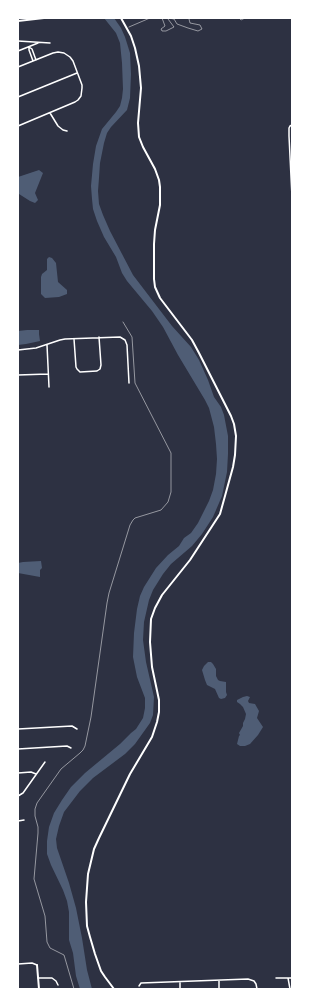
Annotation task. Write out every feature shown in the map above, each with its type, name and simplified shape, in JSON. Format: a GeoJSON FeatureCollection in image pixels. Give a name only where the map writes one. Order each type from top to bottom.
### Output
{"type":"FeatureCollection","features":[{"type":"Feature","properties":{"kind":"street"},"geometry":{"type":"LineString","coordinates":[[18,21],[44,18]]}},
{"type":"Feature","properties":{"kind":"street"},"geometry":{"type":"LineString","coordinates":[[114,989],[102,971],[90,937],[86,902],[88,874],[94,849],[99,838],[130,774],[147,746],[156,727],[159,700],[152,667],[150,642],[151,620],[154,608],[190,560],[220,514],[231,476],[235,455],[236,436],[231,416],[195,345],[160,298],[155,288],[154,237],[160,205],[160,187],[155,169],[139,138],[138,123],[141,92],[140,76],[135,48],[131,36],[121,18]]}},
{"type":"Feature","properties":{"kind":"street"},"geometry":{"type":"LineString","coordinates":[[18,41],[40,43]]}},
{"type":"Feature","properties":{"kind":"street"},"geometry":{"type":"LineString","coordinates":[[26,41],[32,49],[36,60]]}},
{"type":"Feature","properties":{"kind":"street"},"geometry":{"type":"LineString","coordinates":[[18,51],[40,43],[50,43]]}},
{"type":"Feature","properties":{"kind":"street"},"geometry":{"type":"LineString","coordinates":[[29,47],[33,61]]}},
{"type":"Feature","properties":{"kind":"street"},"geometry":{"type":"LineString","coordinates":[[18,67],[53,53],[64,53],[70,56],[73,61],[82,84],[82,92],[78,100],[75,102],[18,126]]}},
{"type":"Feature","properties":{"kind":"street"},"geometry":{"type":"LineString","coordinates":[[18,97],[77,73]]}},
{"type":"Feature","properties":{"kind":"street"},"geometry":{"type":"LineString","coordinates":[[50,112],[58,126],[67,131]]}},
{"type":"Feature","properties":{"kind":"street"},"geometry":{"type":"LineString","coordinates":[[292,125],[289,128],[292,198]]}},
{"type":"Feature","properties":{"kind":"street"},"geometry":{"type":"LineString","coordinates":[[18,350],[30,349],[60,340],[74,338],[118,336],[126,342],[127,346],[129,382]]}},
{"type":"Feature","properties":{"kind":"street"},"geometry":{"type":"LineString","coordinates":[[74,338],[77,369],[79,371],[97,371],[100,369],[101,365],[99,337]]}},
{"type":"Feature","properties":{"kind":"street"},"geometry":{"type":"LineString","coordinates":[[47,345],[49,387]]}},
{"type":"Feature","properties":{"kind":"street"},"geometry":{"type":"LineString","coordinates":[[18,375],[48,374]]}},
{"type":"Feature","properties":{"kind":"street"},"geometry":{"type":"LineString","coordinates":[[18,729],[72,726],[77,729]]}},
{"type":"Feature","properties":{"kind":"street"},"geometry":{"type":"LineString","coordinates":[[18,749],[67,746],[71,748]]}},
{"type":"Feature","properties":{"kind":"street"},"geometry":{"type":"LineString","coordinates":[[18,796],[23,792],[45,762]]}},
{"type":"Feature","properties":{"kind":"street"},"geometry":{"type":"LineString","coordinates":[[18,773],[31,772],[36,774]]}},
{"type":"Feature","properties":{"kind":"street"},"geometry":{"type":"LineString","coordinates":[[18,821],[24,820]]}},
{"type":"Feature","properties":{"kind":"street"},"geometry":{"type":"LineString","coordinates":[[18,964],[32,963],[37,965],[39,989]]}},
{"type":"Feature","properties":{"kind":"street"},"geometry":{"type":"LineString","coordinates":[[38,978],[52,978],[58,985]]}},
{"type":"Feature","properties":{"kind":"street"},"geometry":{"type":"LineString","coordinates":[[276,978],[292,978]]}},
{"type":"Feature","properties":{"kind":"street"},"geometry":{"type":"LineString","coordinates":[[288,978],[290,989]]}},
{"type":"Feature","properties":{"kind":"street"},"geometry":{"type":"LineString","coordinates":[[139,986],[141,984],[248,979],[256,983],[257,989]]}},
{"type":"Feature","properties":{"kind":"street"},"geometry":{"type":"LineString","coordinates":[[219,981],[219,989]]}},
{"type":"Feature","properties":{"kind":"street"},"geometry":{"type":"LineString","coordinates":[[180,982],[180,989]]}},
{"type":"Feature","properties":{"kind":"path"},"geometry":{"type":"LineString","coordinates":[[127,28],[150,18]]}},
{"type":"Feature","properties":{"kind":"path"},"geometry":{"type":"LineString","coordinates":[[162,18],[165,26],[161,29],[162,31],[166,31],[174,27],[168,18]]}},
{"type":"Feature","properties":{"kind":"path"},"geometry":{"type":"LineString","coordinates":[[168,18],[174,19],[177,24],[188,28],[198,31],[202,30],[200,25],[190,23],[190,18],[188,18]]}},
{"type":"Feature","properties":{"kind":"path"},"geometry":{"type":"LineString","coordinates":[[239,18],[241,20],[245,18]]}},
{"type":"Feature","properties":{"kind":"path"},"geometry":{"type":"LineString","coordinates":[[74,989],[64,955],[50,948],[47,942],[45,916],[34,879],[38,830],[35,809],[37,803],[61,769],[80,753],[85,746],[109,593],[130,525],[136,518],[161,510],[168,502],[171,492],[171,453],[135,383],[133,339],[123,322]]}},
{"type":"Feature","properties":{"kind":"water"},"geometry":{"type":"Polygon","coordinates":[[[104,18],[114,18],[121,28],[130,53],[131,74],[130,98],[127,110],[111,127],[107,133],[104,143],[100,163],[98,191],[99,204],[110,231],[133,275],[172,326],[191,347],[199,360],[214,397],[221,407],[224,415],[228,436],[228,454],[227,472],[222,496],[213,517],[192,546],[171,564],[163,574],[153,590],[149,600],[144,622],[143,640],[146,662],[154,697],[153,715],[150,723],[135,744],[125,754],[93,778],[80,791],[64,812],[59,826],[56,839],[57,848],[76,908],[87,970],[92,989],[80,989],[69,940],[69,912],[67,901],[47,854],[49,827],[54,813],[71,787],[136,729],[143,718],[145,698],[137,677],[133,657],[134,633],[140,596],[156,568],[179,546],[184,538],[191,533],[198,523],[213,490],[217,459],[214,427],[209,408],[163,327],[122,273],[116,257],[104,237],[93,209],[91,186],[96,146],[102,129],[120,106],[123,89],[120,43],[116,33],[104,18]]]}},
{"type":"Feature","properties":{"kind":"water"},"geometry":{"type":"Polygon","coordinates":[[[39,170],[43,173],[35,193],[38,200],[35,203],[19,194],[18,177],[39,170]]]}},
{"type":"Feature","properties":{"kind":"water"},"geometry":{"type":"Polygon","coordinates":[[[49,257],[56,263],[58,282],[67,290],[67,294],[59,297],[45,298],[41,294],[41,277],[47,270],[47,259],[49,257]]]}},
{"type":"Feature","properties":{"kind":"water"},"geometry":{"type":"Polygon","coordinates":[[[39,330],[40,341],[18,345],[18,331],[39,330]]]}},
{"type":"Feature","properties":{"kind":"water"},"geometry":{"type":"Polygon","coordinates":[[[41,561],[42,568],[40,570],[40,577],[18,573],[18,563],[41,561]]]}},
{"type":"Feature","properties":{"kind":"water"},"geometry":{"type":"Polygon","coordinates":[[[208,662],[211,662],[216,669],[216,676],[218,680],[226,682],[227,695],[225,698],[219,698],[215,689],[207,685],[202,670],[208,662]]]}},
{"type":"Feature","properties":{"kind":"water"},"geometry":{"type":"Polygon","coordinates":[[[247,696],[250,697],[248,701],[249,703],[255,704],[259,711],[257,718],[263,727],[250,744],[240,746],[237,744],[240,735],[239,733],[243,726],[246,714],[243,707],[237,702],[237,700],[247,696]]]}}]}
